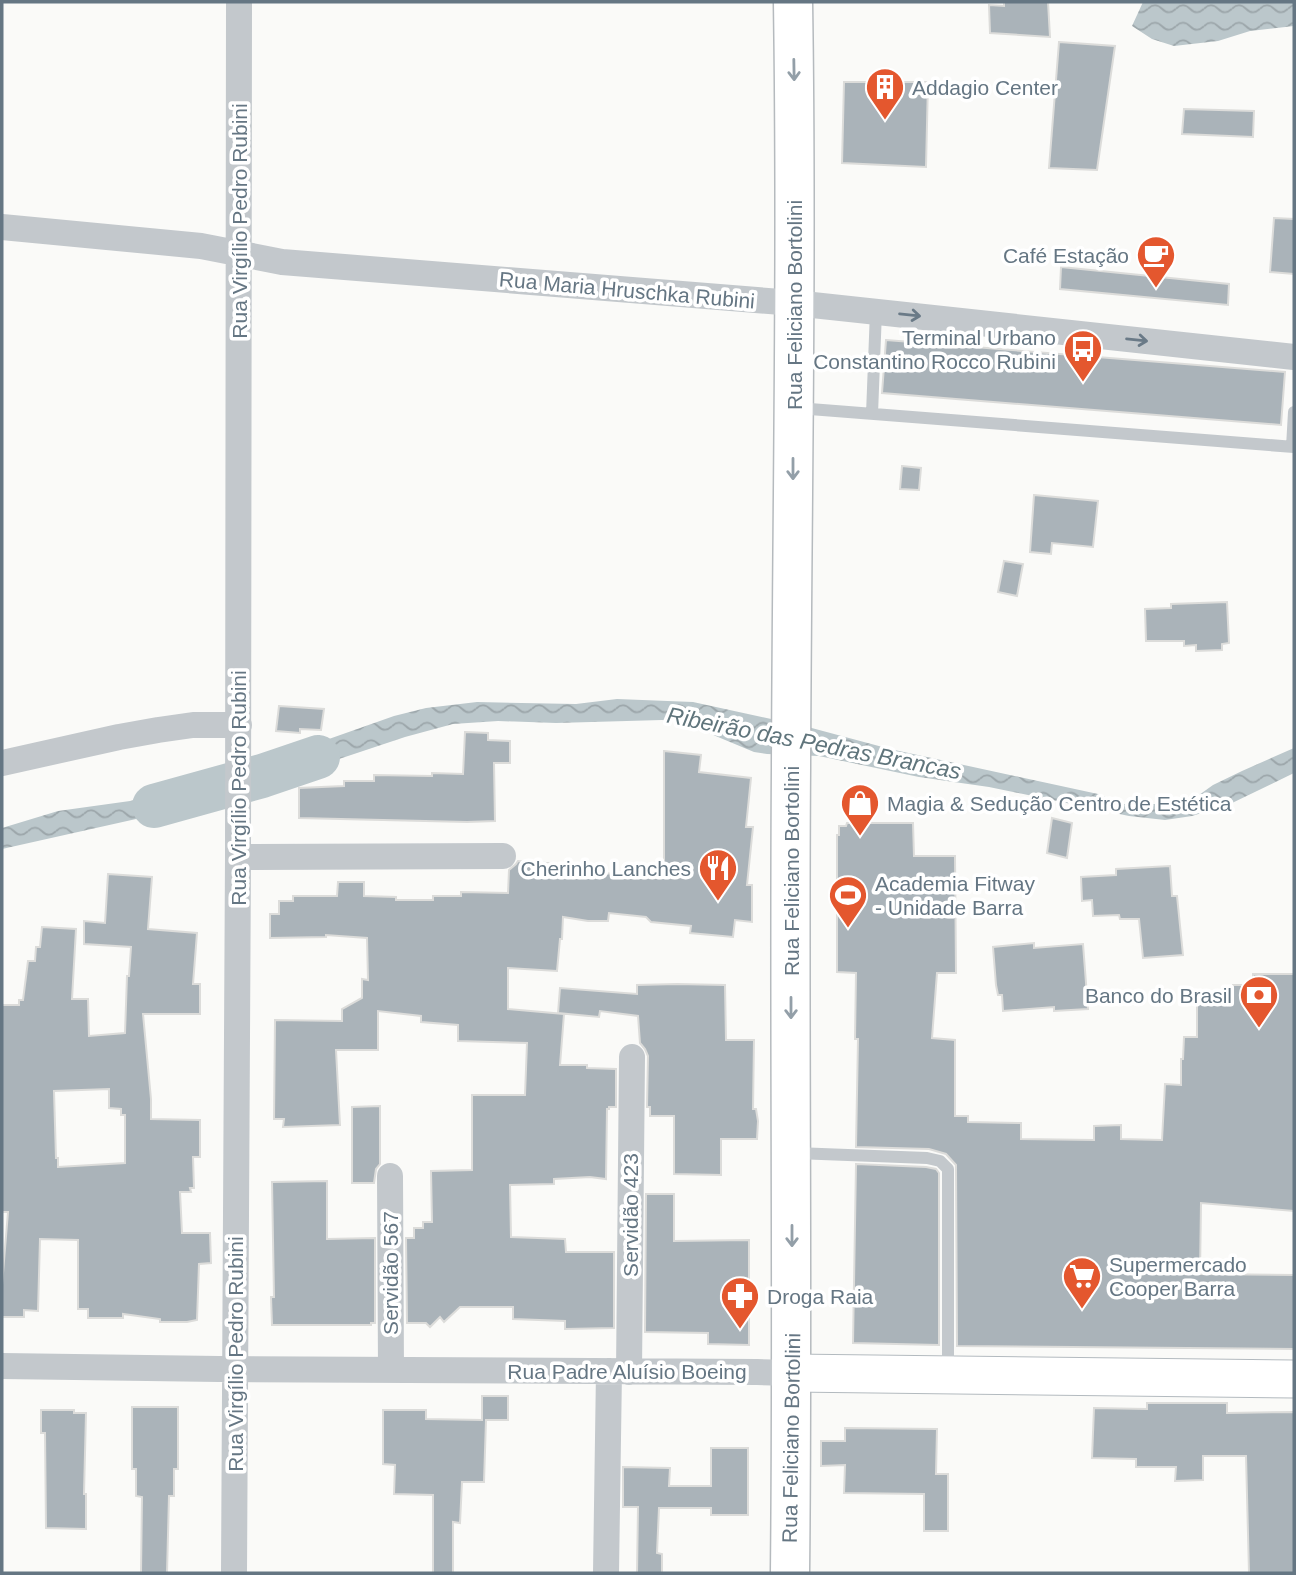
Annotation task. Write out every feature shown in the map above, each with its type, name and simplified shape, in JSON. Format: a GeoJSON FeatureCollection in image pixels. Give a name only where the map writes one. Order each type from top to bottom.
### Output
{"type":"FeatureCollection","features":[{"type":"Feature","properties":{"kind":"main road","name":"Rua Feliciano Bortolini"},"geometry":{"type":"LineString","coordinates":[[790,1573],[793,2]]}},
{"type":"Feature","properties":{"kind":"street","name":"Rua Virgílio Pedro Rubini"},"geometry":{"type":"LineString","coordinates":[[234,1573],[239,725],[239,2]]}},
{"type":"Feature","properties":{"kind":"street","name":"Rua Maria Hruschka Rubini"},"geometry":{"type":"LineString","coordinates":[[2,227],[201,246],[282,262],[794,303],[1294,356]]}},
{"type":"Feature","properties":{"kind":"street"},"geometry":{"type":"LineString","coordinates":[[2,763],[158,730],[193,725],[239,725]]}},
{"type":"Feature","properties":{"kind":"street"},"geometry":{"type":"LineString","coordinates":[[238,857],[503,856]]}},
{"type":"Feature","properties":{"kind":"street","name":"Servidão 423"},"geometry":{"type":"LineString","coordinates":[[606,1573],[619,1371],[632,1057]]}},
{"type":"Feature","properties":{"kind":"street","name":"Servidão 567"},"geometry":{"type":"LineString","coordinates":[[390,1176],[391,1370]]}},
{"type":"Feature","properties":{"kind":"street","name":"Rua Padre Aluísio Boeing"},"geometry":{"type":"LineString","coordinates":[[2,1366],[1294,1379]]}},
{"type":"Feature","properties":{"kind":"lane"},"geometry":{"type":"LineString","coordinates":[[872,414],[876,312]]}},
{"type":"Feature","properties":{"kind":"lane"},"geometry":{"type":"LineString","coordinates":[[793,408],[1293,447],[1294,412]]}},
{"type":"Feature","properties":{"kind":"lane"},"geometry":{"type":"LineString","coordinates":[[792,1153],[927,1157],[940,1161],[948,1169],[948,1375]]}},
{"type":"Feature","properties":{"kind":"water"},"geometry":{"type":"Polygon","coordinates":[[[1143,2],[1294,2],[1294,26],[1250,31],[1218,41],[1174,46],[1152,39],[1132,26],[1143,2]]]}},
{"type":"Feature","properties":{"kind":"water"},"geometry":{"type":"Polygon","coordinates":[[[617,699],[693,702],[808,727],[890,749],[1098,794],[1123,804],[1165,804],[1192,800],[1213,785],[1294,748],[1294,773],[1230,804],[1192,816],[1165,820],[1129,816],[819,756],[754,752],[682,722],[498,721],[453,724],[405,737],[315,767],[262,789],[261,763],[394,716],[426,708],[477,702],[576,704],[617,699]]]}},
{"type":"Feature","properties":{"kind":"water"},"geometry":{"type":"Polygon","coordinates":[[[211,782],[210,799],[145,817],[2,849],[2,828],[58,811],[130,801],[211,782]]]}},
{"type":"Feature","properties":{"kind":"building"},"geometry":{"type":"Polygon","coordinates":[[[1004,2],[1048,2],[1050,37],[990,33],[989,5],[1004,6],[1004,2]]]}},
{"type":"Feature","properties":{"kind":"building"},"geometry":{"type":"Polygon","coordinates":[[[1059,42],[1115,46],[1097,170],[1049,168],[1059,42]]]}},
{"type":"Feature","properties":{"kind":"building","name":"Addagio Center"},"geometry":{"type":"Polygon","coordinates":[[[844,82],[928,82],[926,167],[842,163],[844,82]]]}},
{"type":"Feature","properties":{"kind":"building"},"geometry":{"type":"Polygon","coordinates":[[[1184,109],[1254,111],[1253,137],[1182,134],[1184,109]]]}},
{"type":"Feature","properties":{"kind":"building"},"geometry":{"type":"Polygon","coordinates":[[[1274,218],[1294,219],[1294,274],[1270,272],[1274,218]]]}},
{"type":"Feature","properties":{"kind":"building"},"geometry":{"type":"Polygon","coordinates":[[[1061,267],[1229,284],[1228,305],[1060,289],[1061,267]]]}},
{"type":"Feature","properties":{"kind":"building","name":"Terminal Urbano Constantino Rocco Rubini"},"geometry":{"type":"Polygon","coordinates":[[[886,340],[1285,372],[1281,425],[882,393],[886,340]]]}},
{"type":"Feature","properties":{"kind":"building"},"geometry":{"type":"Polygon","coordinates":[[[902,466],[921,468],[919,490],[900,489],[902,466]]]}},
{"type":"Feature","properties":{"kind":"building"},"geometry":{"type":"Polygon","coordinates":[[[1034,495],[1098,501],[1093,547],[1052,543],[1051,554],[1030,552],[1034,495]]]}},
{"type":"Feature","properties":{"kind":"building"},"geometry":{"type":"Polygon","coordinates":[[[1004,561],[1023,564],[1017,596],[998,592],[1004,561]]]}},
{"type":"Feature","properties":{"kind":"building"},"geometry":{"type":"Polygon","coordinates":[[[1227,602],[1229,643],[1222,644],[1222,650],[1196,651],[1196,645],[1184,646],[1184,641],[1146,641],[1145,609],[1171,608],[1171,604],[1227,602]]]}},
{"type":"Feature","properties":{"kind":"building"},"geometry":{"type":"Polygon","coordinates":[[[279,706],[324,709],[321,730],[300,729],[300,733],[276,731],[279,706]]]}},
{"type":"Feature","properties":{"kind":"building"},"geometry":{"type":"Polygon","coordinates":[[[465,732],[488,733],[488,740],[510,741],[510,763],[494,763],[495,821],[299,818],[299,788],[344,786],[344,781],[374,781],[374,775],[463,774],[465,732]]]}},
{"type":"Feature","properties":{"kind":"building"},"geometry":{"type":"Polygon","coordinates":[[[664,751],[701,755],[699,772],[751,778],[746,827],[753,827],[747,885],[752,885],[752,922],[735,920],[733,937],[690,933],[691,926],[651,922],[646,917],[609,913],[608,921],[588,921],[563,917],[557,971],[508,968],[508,1009],[564,1014],[560,1065],[616,1069],[616,1107],[607,1109],[606,1179],[554,1179],[554,1184],[510,1185],[511,1237],[565,1239],[566,1252],[614,1252],[614,1328],[565,1329],[565,1321],[513,1319],[513,1307],[460,1307],[444,1322],[440,1317],[430,1327],[426,1323],[407,1323],[406,1238],[414,1238],[414,1228],[423,1228],[423,1222],[432,1222],[431,1171],[472,1170],[472,1095],[525,1095],[527,1043],[458,1041],[458,1025],[421,1022],[421,1016],[378,1011],[378,1050],[336,1050],[340,1125],[283,1127],[284,1119],[274,1119],[275,1020],[342,1021],[342,1009],[362,998],[362,979],[368,980],[367,938],[326,935],[270,938],[270,914],[279,914],[279,901],[293,901],[293,896],[337,896],[338,882],[364,882],[364,896],[396,897],[396,900],[433,900],[433,896],[461,896],[461,892],[508,893],[509,870],[518,861],[560,864],[560,869],[636,876],[636,871],[664,873],[664,751]]]}},
{"type":"Feature","properties":{"kind":"building"},"geometry":{"type":"Polygon","coordinates":[[[1052,818],[1072,823],[1067,858],[1047,853],[1052,818]]]}},
{"type":"Feature","properties":{"kind":"building"},"geometry":{"type":"Polygon","coordinates":[[[847,823],[913,823],[914,856],[955,856],[956,973],[937,973],[932,1038],[955,1040],[955,1116],[968,1116],[968,1122],[1021,1123],[1021,1139],[1094,1140],[1094,1126],[1121,1125],[1121,1139],[1162,1140],[1165,1084],[1181,1085],[1184,1037],[1197,1037],[1197,1004],[1233,1003],[1233,985],[1253,985],[1253,974],[1294,974],[1294,1211],[1201,1203],[1200,1274],[1294,1275],[1294,1349],[957,1346],[956,1165],[946,1154],[929,1149],[856,1147],[856,973],[837,972],[837,835],[839,826],[846,826],[847,823]]]}},
{"type":"Feature","properties":{"kind":"building"},"geometry":{"type":"Polygon","coordinates":[[[1170,866],[1172,896],[1177,896],[1183,955],[1143,958],[1139,919],[1120,919],[1119,915],[1093,916],[1092,900],[1082,901],[1081,877],[1116,875],[1116,869],[1170,866]]]}},
{"type":"Feature","properties":{"kind":"building"},"geometry":{"type":"Polygon","coordinates":[[[108,874],[152,877],[148,929],[197,933],[193,984],[200,984],[200,1014],[143,1014],[151,1119],[200,1120],[200,1157],[193,1157],[194,1188],[190,1188],[191,1192],[180,1192],[182,1233],[210,1233],[211,1263],[199,1264],[197,1320],[160,1322],[160,1319],[123,1314],[123,1318],[88,1318],[88,1309],[78,1309],[78,1240],[40,1239],[38,1311],[24,1310],[24,1317],[2,1317],[8,1212],[2,1212],[2,1005],[19,1005],[19,1000],[23,1000],[28,961],[35,961],[42,927],[76,929],[72,999],[88,999],[89,1036],[125,1033],[131,947],[84,944],[84,921],[105,923],[108,874]],[[109,1089],[54,1091],[58,1167],[125,1163],[125,1115],[121,1115],[121,1109],[109,1108],[109,1089]]]}},
{"type":"Feature","properties":{"kind":"building"},"geometry":{"type":"Polygon","coordinates":[[[1034,943],[1034,948],[1083,944],[1088,1009],[1054,1011],[1054,1007],[1003,1011],[1002,995],[998,995],[996,985],[993,947],[1034,943]]]}},
{"type":"Feature","properties":{"kind":"building"},"geometry":{"type":"Polygon","coordinates":[[[637,985],[725,985],[726,1040],[754,1040],[753,1109],[756,1109],[758,1121],[757,1139],[721,1139],[721,1175],[674,1174],[674,1116],[650,1116],[650,1107],[647,1107],[648,1056],[640,1043],[638,1016],[600,1011],[599,1017],[558,1013],[560,988],[637,994],[637,985]]]}},
{"type":"Feature","properties":{"kind":"building"},"geometry":{"type":"Polygon","coordinates":[[[380,1106],[380,1164],[376,1169],[374,1183],[352,1183],[352,1107],[380,1106]]]}},
{"type":"Feature","properties":{"kind":"building"},"geometry":{"type":"Polygon","coordinates":[[[856,1164],[926,1167],[936,1169],[939,1173],[939,1345],[853,1343],[856,1164]]]}},
{"type":"Feature","properties":{"kind":"building"},"geometry":{"type":"Polygon","coordinates":[[[327,1181],[327,1239],[375,1238],[375,1323],[272,1325],[272,1182],[327,1181]]]}},
{"type":"Feature","properties":{"kind":"building"},"geometry":{"type":"Polygon","coordinates":[[[646,1194],[674,1194],[674,1241],[749,1240],[749,1345],[708,1344],[708,1333],[645,1332],[646,1194]]]}},
{"type":"Feature","properties":{"kind":"building"},"geometry":{"type":"Polygon","coordinates":[[[482,1396],[508,1396],[508,1420],[486,1420],[484,1482],[462,1482],[460,1523],[453,1522],[453,1573],[433,1573],[433,1495],[394,1494],[395,1465],[383,1464],[383,1410],[426,1410],[426,1419],[482,1420],[482,1396]]]}},
{"type":"Feature","properties":{"kind":"building"},"geometry":{"type":"Polygon","coordinates":[[[1147,1403],[1227,1403],[1227,1413],[1294,1412],[1294,1573],[1249,1573],[1246,1456],[1203,1456],[1203,1480],[1175,1481],[1176,1467],[1136,1467],[1136,1459],[1092,1458],[1094,1408],[1147,1409],[1147,1403]]]}},
{"type":"Feature","properties":{"kind":"building"},"geometry":{"type":"Polygon","coordinates":[[[132,1407],[178,1407],[178,1469],[174,1469],[174,1496],[169,1496],[167,1573],[141,1573],[142,1497],[136,1496],[136,1469],[132,1469],[132,1407]]]}},
{"type":"Feature","properties":{"kind":"building"},"geometry":{"type":"Polygon","coordinates":[[[41,1410],[74,1410],[74,1413],[86,1413],[86,1529],[46,1528],[45,1433],[41,1433],[41,1410]]]}},
{"type":"Feature","properties":{"kind":"building"},"geometry":{"type":"Polygon","coordinates":[[[845,1428],[937,1429],[936,1474],[948,1474],[948,1531],[924,1531],[924,1494],[844,1493],[845,1465],[821,1466],[821,1441],[845,1441],[845,1428]]]}},
{"type":"Feature","properties":{"kind":"building"},"geometry":{"type":"Polygon","coordinates":[[[711,1448],[748,1448],[748,1515],[711,1515],[711,1508],[659,1508],[657,1553],[662,1554],[662,1573],[637,1573],[638,1507],[623,1507],[623,1467],[670,1468],[669,1486],[711,1486],[711,1448]]]}},
{"type":"Feature","properties":{"kind":"waterway","name":"Ribeirão das Pedras Brancas"},"geometry":{"type":"LineString","coordinates":[[154,806],[262,776],[318,757]]}},
{"type":"Feature","properties":{"kind":"place","name":"Addagio Center"},"geometry":{"type":"Point","coordinates":[885,121]}},
{"type":"Feature","properties":{"kind":"place","name":"Café Estação"},"geometry":{"type":"Point","coordinates":[1156,289]}},
{"type":"Feature","properties":{"kind":"place","name":"Terminal Urbano Constantino Rocco Rubini"},"geometry":{"type":"Point","coordinates":[1083,383]}},
{"type":"Feature","properties":{"kind":"place","name":"Magia & Sedução Centro de Estética"},"geometry":{"type":"Point","coordinates":[860,837]}},
{"type":"Feature","properties":{"kind":"place","name":"Cherinho Lanches"},"geometry":{"type":"Point","coordinates":[718,902]}},
{"type":"Feature","properties":{"kind":"place","name":"Academia Fitway - Unidade Barra"},"geometry":{"type":"Point","coordinates":[848,929]}},
{"type":"Feature","properties":{"kind":"place","name":"Banco do Brasil"},"geometry":{"type":"Point","coordinates":[1259,1029]}},
{"type":"Feature","properties":{"kind":"place","name":"Supermercado Cooper Barra"},"geometry":{"type":"Point","coordinates":[1082,1310]}},
{"type":"Feature","properties":{"kind":"place","name":"Droga Raia"},"geometry":{"type":"Point","coordinates":[740,1330]}}]}
